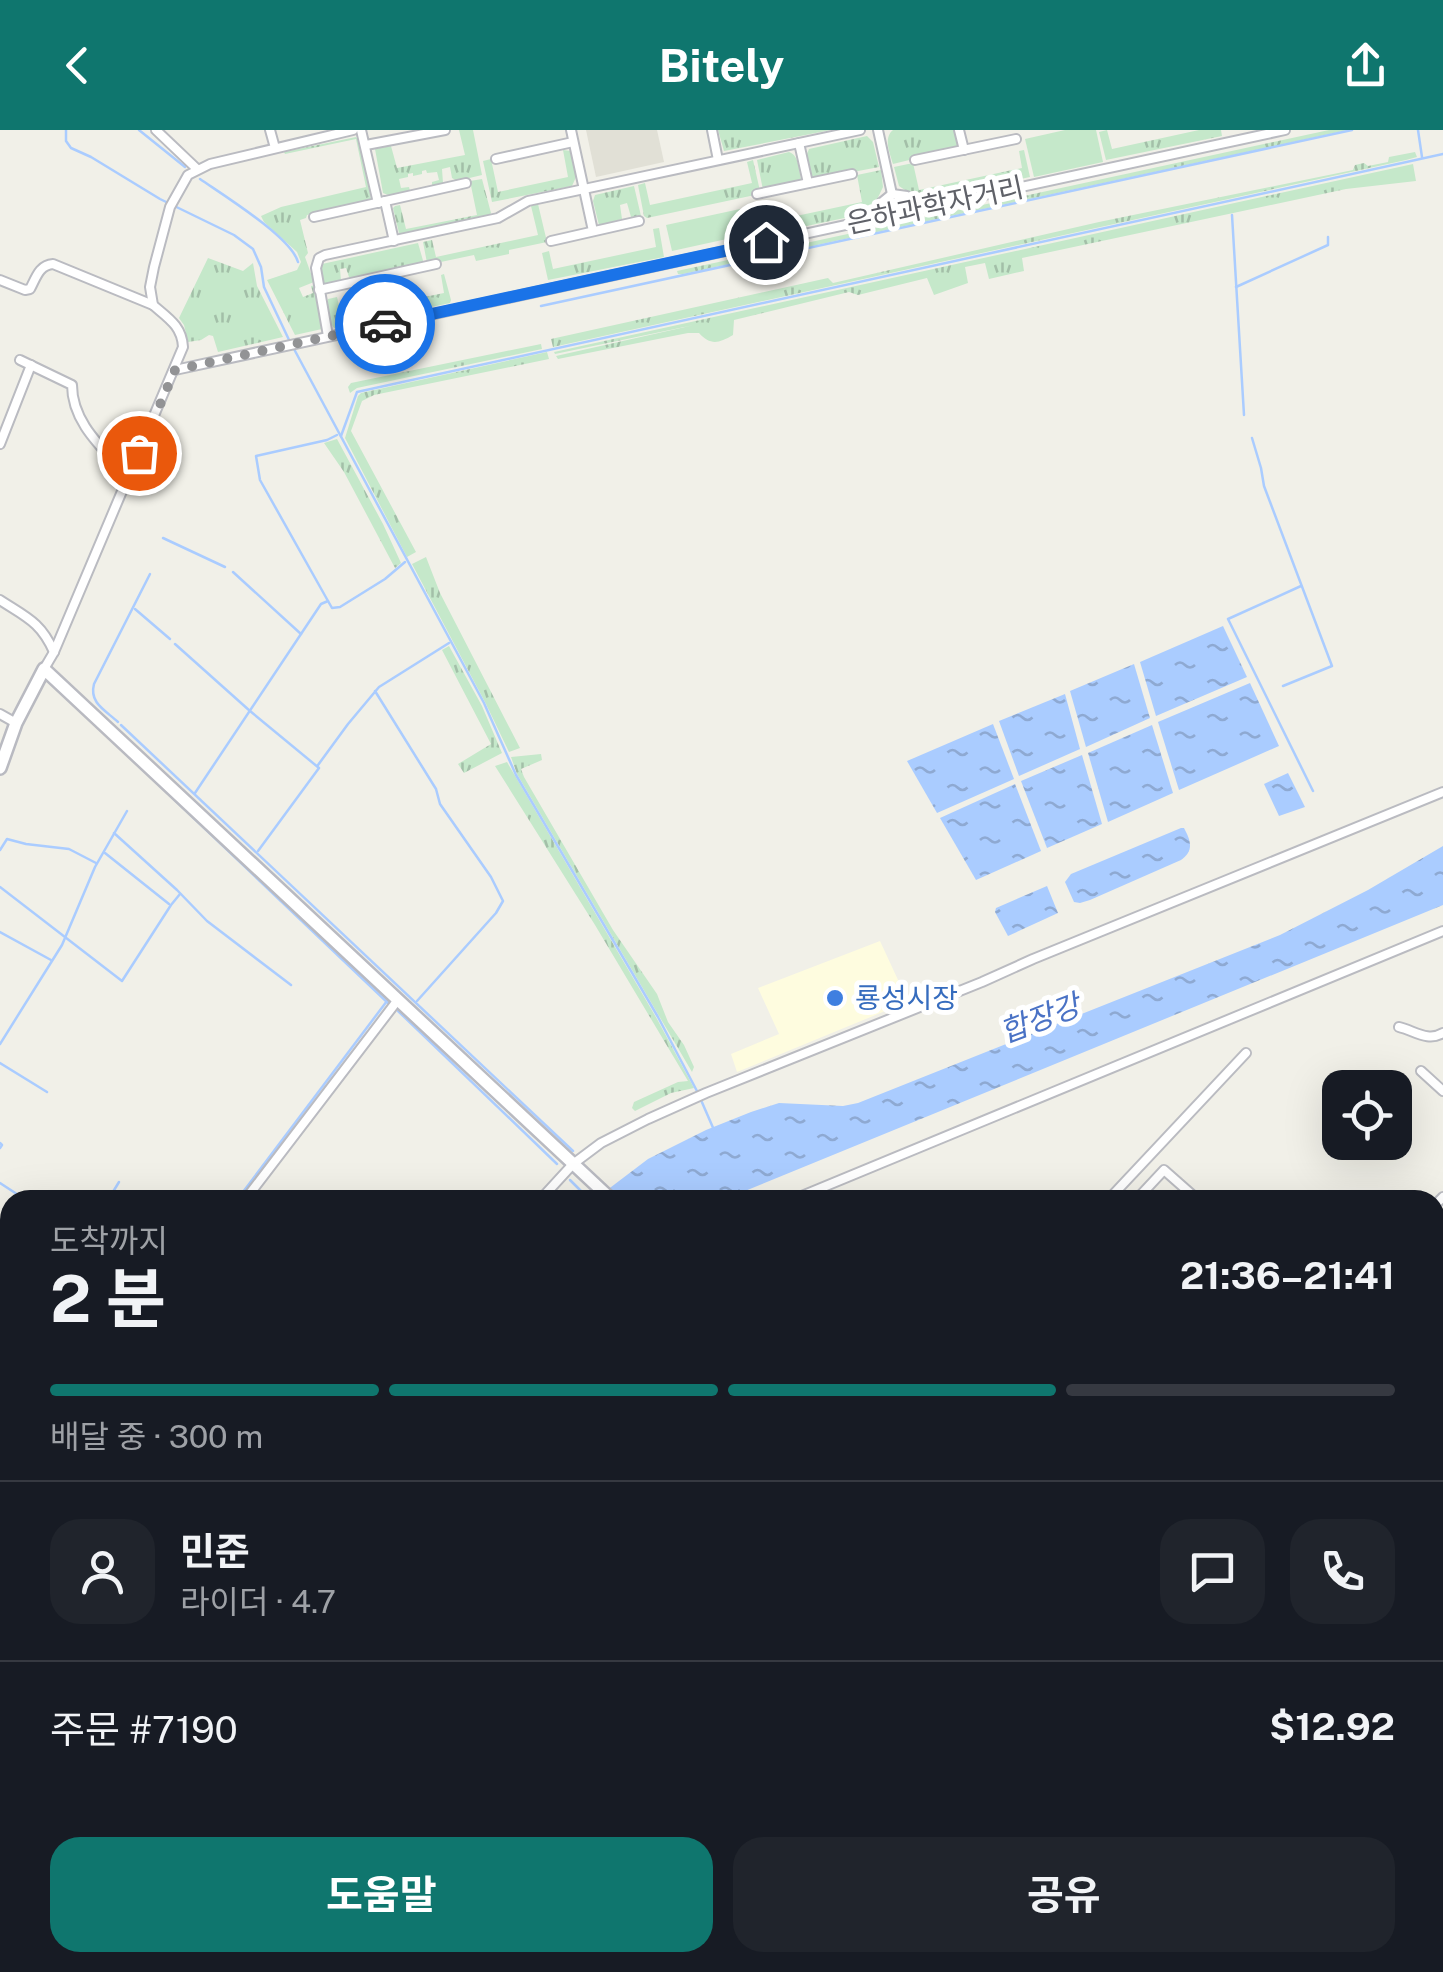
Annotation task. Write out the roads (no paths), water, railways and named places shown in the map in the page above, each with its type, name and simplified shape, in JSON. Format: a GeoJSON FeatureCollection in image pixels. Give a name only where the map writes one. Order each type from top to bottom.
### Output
{"type":"FeatureCollection","features":[{"type":"Feature","properties":{"kind":"street"},"geometry":{"type":"LineString","coordinates":[[156,130],[197,169]]}},
{"type":"Feature","properties":{"kind":"street"},"geometry":{"type":"LineString","coordinates":[[270,130],[274,148]]}},
{"type":"Feature","properties":{"kind":"street"},"geometry":{"type":"LineString","coordinates":[[153,305],[150,287],[171,204],[188,175],[197,169],[353,130]]}},
{"type":"Feature","properties":{"kind":"street"},"geometry":{"type":"LineString","coordinates":[[361,130],[394,241]]}},
{"type":"Feature","properties":{"kind":"street"},"geometry":{"type":"LineString","coordinates":[[366,146],[446,130]]}},
{"type":"Feature","properties":{"kind":"street"},"geometry":{"type":"LineString","coordinates":[[570,130],[593,231]]}},
{"type":"Feature","properties":{"kind":"street"},"geometry":{"type":"LineString","coordinates":[[712,130],[718,160]]}},
{"type":"Feature","properties":{"kind":"street"},"geometry":{"type":"LineString","coordinates":[[328,336],[316,262],[319,258],[498,218],[528,201],[860,130]]}},
{"type":"Feature","properties":{"kind":"street"},"geometry":{"type":"LineString","coordinates":[[878,130],[892,194]]}},
{"type":"Feature","properties":{"kind":"street"},"geometry":{"type":"LineString","coordinates":[[960,130],[964,150]]}},
{"type":"Feature","properties":{"kind":"street","name":"은하과학자거리"},"geometry":{"type":"LineString","coordinates":[[175,370],[1285,130]]}},
{"type":"Feature","properties":{"kind":"street"},"geometry":{"type":"LineString","coordinates":[[916,160],[1016,140]]}},
{"type":"Feature","properties":{"kind":"street"},"geometry":{"type":"LineString","coordinates":[[496,159],[573,142]]}},
{"type":"Feature","properties":{"kind":"street"},"geometry":{"type":"LineString","coordinates":[[800,144],[808,183]]}},
{"type":"Feature","properties":{"kind":"street"},"geometry":{"type":"LineString","coordinates":[[756,194],[852,174]]}},
{"type":"Feature","properties":{"kind":"street"},"geometry":{"type":"LineString","coordinates":[[314,217],[466,184]]}},
{"type":"Feature","properties":{"kind":"street"},"geometry":{"type":"LineString","coordinates":[[881,217],[881,204],[892,194],[907,196],[914,210]]}},
{"type":"Feature","properties":{"kind":"street"},"geometry":{"type":"LineString","coordinates":[[551,241],[627,219],[639,221]]}},
{"type":"Feature","properties":{"kind":"street"},"geometry":{"type":"LineString","coordinates":[[0,280],[30,289],[41,268],[53,264],[153,305],[179,327],[183,347],[54,652],[16,723],[0,768]]}},
{"type":"Feature","properties":{"kind":"street"},"geometry":{"type":"LineString","coordinates":[[320,290],[436,264]]}},
{"type":"Feature","properties":{"kind":"street"},"geometry":{"type":"LineString","coordinates":[[20,360],[72,385],[73,407],[81,421],[129,478]]}},
{"type":"Feature","properties":{"kind":"street"},"geometry":{"type":"LineString","coordinates":[[0,444],[31,365]]}},
{"type":"Feature","properties":{"kind":"street"},"geometry":{"type":"LineString","coordinates":[[0,600],[40,626],[54,652]]}},
{"type":"Feature","properties":{"kind":"street"},"geometry":{"type":"LineString","coordinates":[[44,668],[602,1190]]}},
{"type":"Feature","properties":{"kind":"street"},"geometry":{"type":"LineString","coordinates":[[0,714],[16,723]]}},
{"type":"Feature","properties":{"kind":"street"},"geometry":{"type":"LineString","coordinates":[[549,1190],[601,1142],[706,1093],[1443,792]]}},
{"type":"Feature","properties":{"kind":"street"},"geometry":{"type":"LineString","coordinates":[[816,1190],[1443,931]]}},
{"type":"Feature","properties":{"kind":"street"},"geometry":{"type":"LineString","coordinates":[[253,1190],[397,1001]]}},
{"type":"Feature","properties":{"kind":"street"},"geometry":{"type":"LineString","coordinates":[[1399,1027],[1427,1038],[1443,1033]]}},
{"type":"Feature","properties":{"kind":"street"},"geometry":{"type":"LineString","coordinates":[[1118,1190],[1246,1053]]}},
{"type":"Feature","properties":{"kind":"street"},"geometry":{"type":"LineString","coordinates":[[1421,1071],[1443,1091]]}},
{"type":"Feature","properties":{"kind":"street"},"geometry":{"type":"LineString","coordinates":[[1150,1156],[1186,1190]]}},
{"type":"Feature","properties":{"kind":"street"},"geometry":{"type":"LineString","coordinates":[[1145,1190],[1164,1170]]}},
{"type":"Feature","properties":{"kind":"water"},"geometry":{"type":"Polygon","coordinates":[[[1223,626],[1247,677],[1156,716],[1140,662],[1223,626]]]}},
{"type":"Feature","properties":{"kind":"water"},"geometry":{"type":"Polygon","coordinates":[[[1134,664],[1150,718],[1086,747],[1070,691],[1134,664]]]}},
{"type":"Feature","properties":{"kind":"water"},"geometry":{"type":"Polygon","coordinates":[[[1250,683],[1279,746],[1179,790],[1158,722],[1250,683]]]}},
{"type":"Feature","properties":{"kind":"water"},"geometry":{"type":"Polygon","coordinates":[[[1065,694],[1080,749],[1019,776],[999,721],[1065,694]]]}},
{"type":"Feature","properties":{"kind":"water"},"geometry":{"type":"Polygon","coordinates":[[[993,724],[1014,779],[937,813],[907,761],[993,724]]]}},
{"type":"Feature","properties":{"kind":"water"},"geometry":{"type":"Polygon","coordinates":[[[1152,725],[1173,793],[1108,822],[1088,753],[1152,725]]]}},
{"type":"Feature","properties":{"kind":"water"},"geometry":{"type":"Polygon","coordinates":[[[1082,755],[1102,824],[1047,848],[1021,781],[1082,755]]]}},
{"type":"Feature","properties":{"kind":"water"},"geometry":{"type":"Polygon","coordinates":[[[1288,773],[1305,807],[1279,816],[1264,784],[1288,773]]]}},
{"type":"Feature","properties":{"kind":"water"},"geometry":{"type":"Polygon","coordinates":[[[1015,784],[1041,851],[976,880],[940,818],[1015,784]]]}},
{"type":"Feature","properties":{"kind":"water"},"geometry":{"type":"Polygon","coordinates":[[[1181,828],[1190,846],[1181,860],[1090,900],[1074,902],[1065,882],[1071,874],[1181,828]]]}},
{"type":"Feature","properties":{"kind":"water"},"geometry":{"type":"Polygon","coordinates":[[[1443,846],[1443,905],[747,1190],[607,1190],[648,1159],[751,1112],[779,1103],[858,1103],[1280,935],[1443,846]]]}},
{"type":"Feature","properties":{"kind":"water"},"geometry":{"type":"Polygon","coordinates":[[[1047,886],[1058,913],[1008,936],[996,908],[1047,886]]]}},
{"type":"Feature","properties":{"kind":"waterway"},"geometry":{"type":"LineString","coordinates":[[66,130],[71,148],[160,199],[234,235],[253,249],[264,287],[290,342]]}},
{"type":"Feature","properties":{"kind":"waterway"},"geometry":{"type":"LineString","coordinates":[[139,130],[185,167]]}},
{"type":"Feature","properties":{"kind":"waterway"},"geometry":{"type":"LineString","coordinates":[[541,306],[1352,130]]}},
{"type":"Feature","properties":{"kind":"waterway"},"geometry":{"type":"LineString","coordinates":[[1418,130],[1422,157]]}},
{"type":"Feature","properties":{"kind":"waterway"},"geometry":{"type":"LineString","coordinates":[[341,436],[357,392],[1443,154]]}},
{"type":"Feature","properties":{"kind":"waterway"},"geometry":{"type":"LineString","coordinates":[[200,179],[270,229],[298,262]]}},
{"type":"Feature","properties":{"kind":"waterway"},"geometry":{"type":"LineString","coordinates":[[1232,215],[1244,415]]}},
{"type":"Feature","properties":{"kind":"waterway"},"geometry":{"type":"LineString","coordinates":[[1236,287],[1328,245],[1328,237]]}},
{"type":"Feature","properties":{"kind":"waterway"},"geometry":{"type":"LineString","coordinates":[[294,349],[484,703],[516,775],[658,1017],[698,1093]]}},
{"type":"Feature","properties":{"kind":"waterway"},"geometry":{"type":"LineString","coordinates":[[195,793],[321,604],[328,601],[260,480],[256,456],[337,435]]}},
{"type":"Feature","properties":{"kind":"waterway"},"geometry":{"type":"LineString","coordinates":[[1252,438],[1264,486],[1332,666],[1283,686]]}},
{"type":"Feature","properties":{"kind":"waterway"},"geometry":{"type":"LineString","coordinates":[[163,538],[225,567]]}},
{"type":"Feature","properties":{"kind":"waterway"},"geometry":{"type":"LineString","coordinates":[[328,601],[332,608],[340,607],[405,562]]}},
{"type":"Feature","properties":{"kind":"waterway"},"geometry":{"type":"LineString","coordinates":[[233,572],[301,634]]}},
{"type":"Feature","properties":{"kind":"waterway"},"geometry":{"type":"LineString","coordinates":[[118,722],[96,701],[94,684],[150,574]]}},
{"type":"Feature","properties":{"kind":"waterway"},"geometry":{"type":"LineString","coordinates":[[1301,586],[1228,619],[1313,791]]}},
{"type":"Feature","properties":{"kind":"waterway"},"geometry":{"type":"LineString","coordinates":[[135,609],[170,639]]}},
{"type":"Feature","properties":{"kind":"waterway"},"geometry":{"type":"LineString","coordinates":[[318,765],[379,687],[449,643]]}},
{"type":"Feature","properties":{"kind":"waterway"},"geometry":{"type":"LineString","coordinates":[[175,644],[319,768],[258,851]]}},
{"type":"Feature","properties":{"kind":"waterway"},"geometry":{"type":"LineString","coordinates":[[375,691],[436,789],[440,804],[491,877],[503,901],[417,1001]]}},
{"type":"Feature","properties":{"kind":"waterway"},"geometry":{"type":"LineString","coordinates":[[96,725],[388,1003]]}},
{"type":"Feature","properties":{"kind":"waterway"},"geometry":{"type":"LineString","coordinates":[[121,725],[573,1151]]}},
{"type":"Feature","properties":{"kind":"waterway"},"geometry":{"type":"LineString","coordinates":[[0,1044],[62,945],[95,867],[127,811]]}},
{"type":"Feature","properties":{"kind":"waterway"},"geometry":{"type":"LineString","coordinates":[[114,833],[207,921],[291,985]]}},
{"type":"Feature","properties":{"kind":"waterway"},"geometry":{"type":"LineString","coordinates":[[0,850],[7,839],[69,849],[96,863]]}},
{"type":"Feature","properties":{"kind":"waterway"},"geometry":{"type":"LineString","coordinates":[[105,853],[169,904]]}},
{"type":"Feature","properties":{"kind":"waterway"},"geometry":{"type":"LineString","coordinates":[[0,887],[122,981],[180,894]]}},
{"type":"Feature","properties":{"kind":"waterway"},"geometry":{"type":"LineString","coordinates":[[0,932],[51,960]]}},
{"type":"Feature","properties":{"kind":"waterway"},"geometry":{"type":"LineString","coordinates":[[245,1190],[387,1001]]}},
{"type":"Feature","properties":{"kind":"waterway"},"geometry":{"type":"LineString","coordinates":[[398,1011],[557,1164]]}},
{"type":"Feature","properties":{"kind":"waterway"},"geometry":{"type":"LineString","coordinates":[[0,1063],[47,1092]]}},
{"type":"Feature","properties":{"kind":"waterway"},"geometry":{"type":"LineString","coordinates":[[701,1100],[714,1130]]}},
{"type":"Feature","properties":{"kind":"waterway"},"geometry":{"type":"LineString","coordinates":[[0,1143],[0,1148]]}},
{"type":"Feature","properties":{"kind":"waterway"},"geometry":{"type":"LineString","coordinates":[[570,1180],[580,1190]]}},
{"type":"Feature","properties":{"kind":"waterway"},"geometry":{"type":"LineString","coordinates":[[114,1190],[119,1182]]}},
{"type":"Feature","properties":{"kind":"waterway"},"geometry":{"type":"LineString","coordinates":[[0,1183],[11,1190]]}},
{"type":"Feature","properties":{"kind":"place","name":"룡성시장"},"geometry":{"type":"Point","coordinates":[835,998]}},
{"type":"Feature","properties":{"kind":"water label","name":"합장강"},"geometry":{"type":"Point","coordinates":[1040,1019]}}]}
